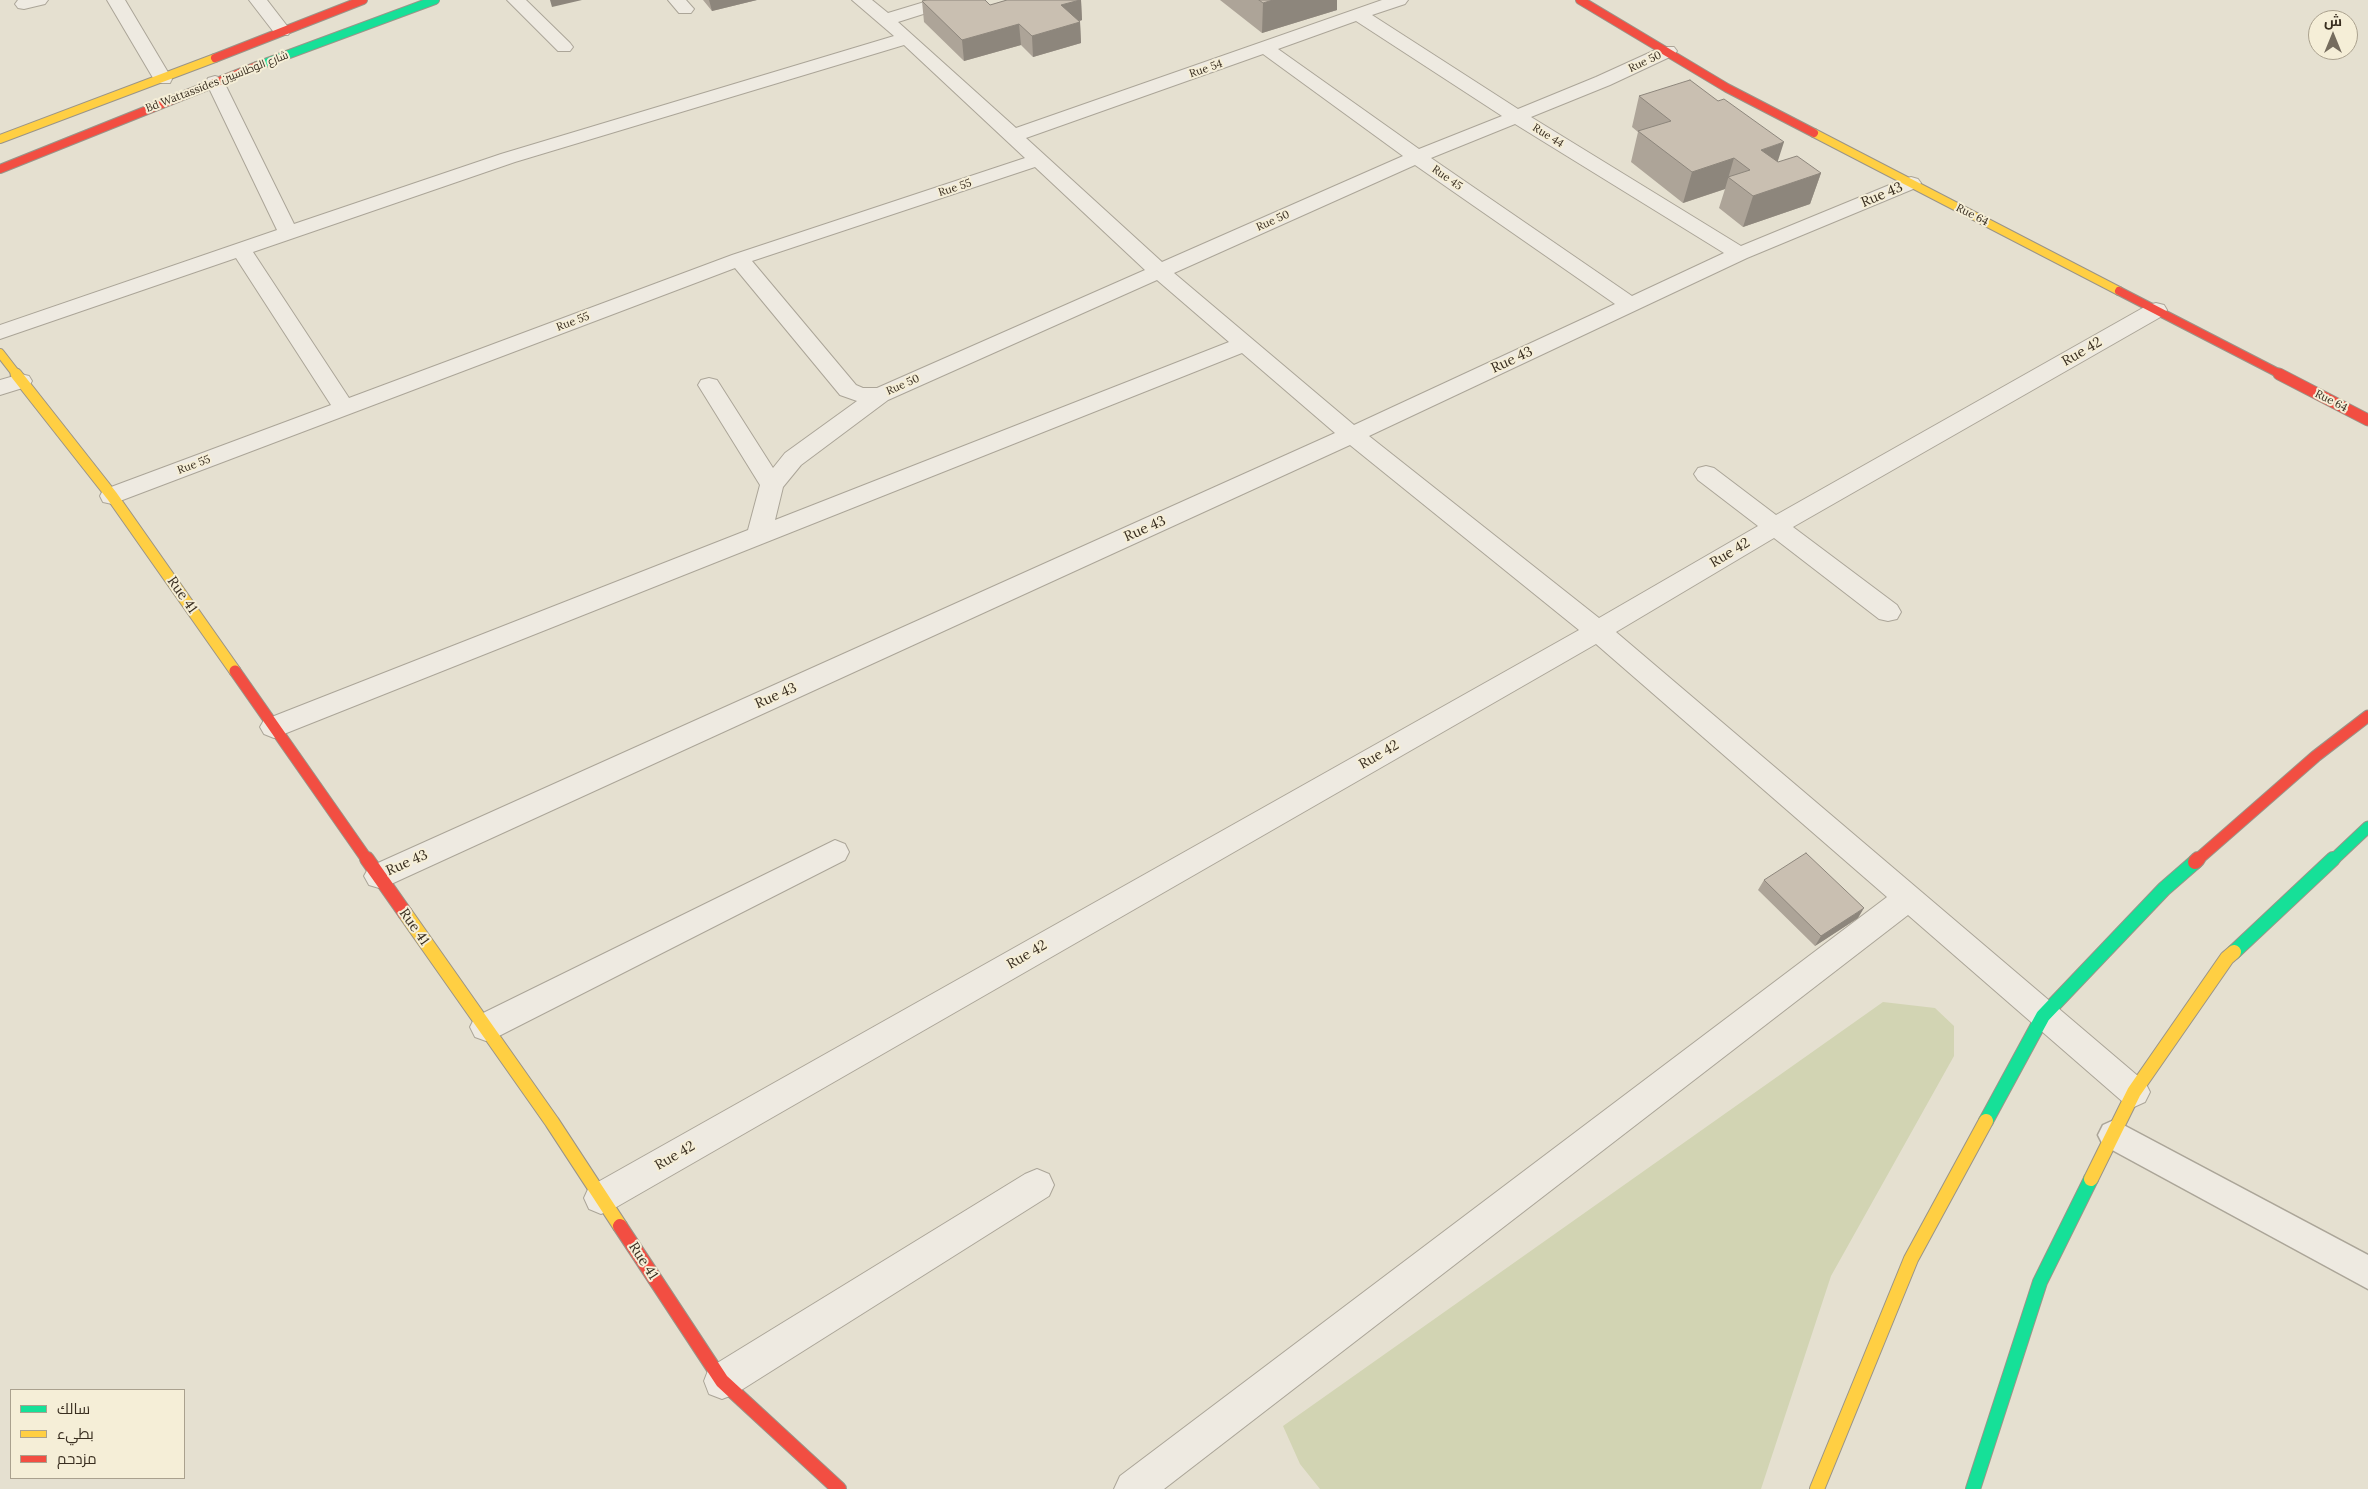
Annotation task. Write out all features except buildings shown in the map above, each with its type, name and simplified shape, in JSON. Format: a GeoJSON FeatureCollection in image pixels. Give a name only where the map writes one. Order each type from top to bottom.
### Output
{"type":"FeatureCollection","features":[{"type":"Feature","properties":{"kind":"street"},"geometry":{"type":"LineString","coordinates":[[116,0],[164,79]]}},
{"type":"Feature","properties":{"kind":"street"},"geometry":{"type":"LineString","coordinates":[[258,0],[282,31]]}},
{"type":"Feature","properties":{"kind":"street","name":"Bd Wattassides شارع الوطاسيين"},"geometry":{"type":"LineString","coordinates":[[0,139],[164,79],[363,0]]}},
{"type":"Feature","properties":{"kind":"street","name":"Bd Wattassides شارع الوطاسيين"},"geometry":{"type":"LineString","coordinates":[[0,169],[215,82],[435,0]]}},
{"type":"Feature","properties":{"kind":"street"},"geometry":{"type":"LineString","coordinates":[[516,0],[564,47]]}},
{"type":"Feature","properties":{"kind":"street"},"geometry":{"type":"LineString","coordinates":[[861,0],[907,38],[1160,272],[1352,435],[1598,631],[2043,1016],[2134,1092]]}},
{"type":"Feature","properties":{"kind":"street"},"geometry":{"type":"LineString","coordinates":[[885,20],[949,0]]}},
{"type":"Feature","properties":{"kind":"street","name":"Rue 54"},"geometry":{"type":"LineString","coordinates":[[1012,136],[1399,0]]}},
{"type":"Feature","properties":{"kind":"street","name":"Rue 64"},"geometry":{"type":"LineString","coordinates":[[1580,0],[1727,88],[2368,420]]}},
{"type":"Feature","properties":{"kind":"street","name":"Rue 44"},"geometry":{"type":"LineString","coordinates":[[1359,14],[1517,117],[1740,254]]}},
{"type":"Feature","properties":{"kind":"street"},"geometry":{"type":"LineString","coordinates":[[0,332],[508,158],[907,38]]}},
{"type":"Feature","properties":{"kind":"street","name":"Rue 45"},"geometry":{"type":"LineString","coordinates":[[1266,48],[1417,157],[1630,305]]}},
{"type":"Feature","properties":{"kind":"street","name":"Rue 50"},"geometry":{"type":"LineString","coordinates":[[772,485],[794,459],[880,395],[1417,157],[1517,117],[1668,52]]}},
{"type":"Feature","properties":{"kind":"street"},"geometry":{"type":"LineString","coordinates":[[215,82],[288,233]]}},
{"type":"Feature","properties":{"kind":"street","name":"Rue 55"},"geometry":{"type":"LineString","coordinates":[[112,496],[739,260],[1037,160]]}},
{"type":"Feature","properties":{"kind":"street","name":"Rue 43"},"geometry":{"type":"LineString","coordinates":[[379,876],[1352,435],[1740,254],[1911,183]]}},
{"type":"Feature","properties":{"kind":"street"},"geometry":{"type":"LineString","coordinates":[[240,249],[344,408]]}},
{"type":"Feature","properties":{"kind":"street"},"geometry":{"type":"LineString","coordinates":[[739,260],[848,390],[861,395],[880,395]]}},
{"type":"Feature","properties":{"kind":"street","name":"Rue 42"},"geometry":{"type":"LineString","coordinates":[[601,1198],[1598,631],[1774,527],[2156,310]]}},
{"type":"Feature","properties":{"kind":"street"},"geometry":{"type":"LineString","coordinates":[[274,727],[1244,344]]}},
{"type":"Feature","properties":{"kind":"street","name":"Rue 41"},"geometry":{"type":"LineString","coordinates":[[0,353],[112,496],[486,1028],[722,1381],[839,1489]]}},
{"type":"Feature","properties":{"kind":"street"},"geometry":{"type":"LineString","coordinates":[[0,388],[22,381]]}},
{"type":"Feature","properties":{"kind":"street"},"geometry":{"type":"LineString","coordinates":[[709,385],[772,485],[759,536]]}},
{"type":"Feature","properties":{"kind":"street"},"geometry":{"type":"LineString","coordinates":[[1706,474],[1888,612]]}},
{"type":"Feature","properties":{"kind":"street"},"geometry":{"type":"LineString","coordinates":[[1817,1489],[1911,1259],[2043,1016],[2164,889],[2316,756],[2368,716]]}},
{"type":"Feature","properties":{"kind":"street"},"geometry":{"type":"LineString","coordinates":[[1973,1489],[2040,1282],[2134,1092],[2226,958],[2368,828]]}},
{"type":"Feature","properties":{"kind":"street"},"geometry":{"type":"LineString","coordinates":[[486,1028],[834,852]]}},
{"type":"Feature","properties":{"kind":"street"},"geometry":{"type":"LineString","coordinates":[[1133,1489],[1908,898]]}},
{"type":"Feature","properties":{"kind":"street"},"geometry":{"type":"LineString","coordinates":[[722,1381],[1038,1185]]}},
{"type":"Feature","properties":{"kind":"lane"},"geometry":{"type":"LineString","coordinates":[[2114,1135],[2368,1273]]}},
{"type":"Feature","properties":{"kind":"green space"},"geometry":{"type":"Polygon","coordinates":[[[1883,1002],[1935,1008],[1954,1026],[1954,1056],[1831,1276],[1761,1489],[1320,1489],[1300,1464],[1283,1426],[1883,1002]]]}},
{"type":"Feature","properties":{"kind":"traffic: fast"},"geometry":{"type":"LineString","coordinates":[[257,66],[435,0]]}},
{"type":"Feature","properties":{"kind":"traffic: fast"},"geometry":{"type":"LineString","coordinates":[[2234,952],[2368,827]]}},
{"type":"Feature","properties":{"kind":"traffic: fast"},"geometry":{"type":"LineString","coordinates":[[1986,1121],[2043,1016],[2164,889],[2195,862]]}},
{"type":"Feature","properties":{"kind":"traffic: fast"},"geometry":{"type":"LineString","coordinates":[[1973,1489],[2040,1282],[2091,1179]]}},
{"type":"Feature","properties":{"kind":"traffic: slow"},"geometry":{"type":"LineString","coordinates":[[0,139],[215,58]]}},
{"type":"Feature","properties":{"kind":"traffic: slow"},"geometry":{"type":"LineString","coordinates":[[1814,133],[2119,291]]}},
{"type":"Feature","properties":{"kind":"traffic: slow"},"geometry":{"type":"LineString","coordinates":[[0,353],[112,496],[235,671]]}},
{"type":"Feature","properties":{"kind":"traffic: slow"},"geometry":{"type":"LineString","coordinates":[[405,913],[552,1122],[620,1226]]}},
{"type":"Feature","properties":{"kind":"traffic: slow"},"geometry":{"type":"LineString","coordinates":[[2091,1179],[2134,1092],[2227,958],[2234,952]]}},
{"type":"Feature","properties":{"kind":"traffic: slow"},"geometry":{"type":"LineString","coordinates":[[1817,1489],[1911,1259],[1986,1121]]}},
{"type":"Feature","properties":{"kind":"traffic: jam"},"geometry":{"type":"LineString","coordinates":[[215,58],[363,0]]}},
{"type":"Feature","properties":{"kind":"traffic: jam"},"geometry":{"type":"LineString","coordinates":[[1580,0],[1727,88],[1814,133]]}},
{"type":"Feature","properties":{"kind":"traffic: jam"},"geometry":{"type":"LineString","coordinates":[[0,169],[257,66]]}},
{"type":"Feature","properties":{"kind":"traffic: jam"},"geometry":{"type":"LineString","coordinates":[[2119,291],[2368,420]]}},
{"type":"Feature","properties":{"kind":"traffic: jam"},"geometry":{"type":"LineString","coordinates":[[235,671],[405,913]]}},
{"type":"Feature","properties":{"kind":"traffic: jam"},"geometry":{"type":"LineString","coordinates":[[2195,862],[2316,756],[2368,716]]}},
{"type":"Feature","properties":{"kind":"traffic: jam"},"geometry":{"type":"LineString","coordinates":[[620,1226],[722,1381],[839,1489]]}}]}
